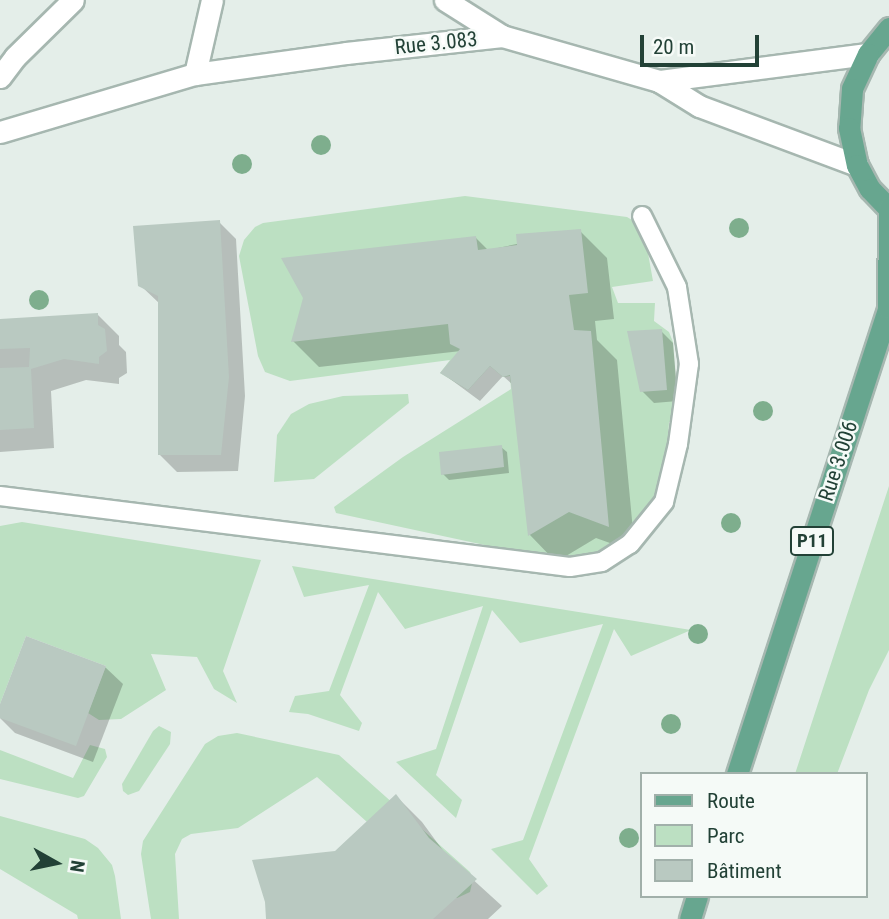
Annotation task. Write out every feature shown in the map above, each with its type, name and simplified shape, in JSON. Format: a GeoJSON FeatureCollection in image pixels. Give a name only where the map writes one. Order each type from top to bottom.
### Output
{"type":"FeatureCollection","features":[{"type":"Feature","properties":{"kind":"main road"},"geometry":{"type":"LineString","coordinates":[[0,77],[15,57],[73,0]]}},
{"type":"Feature","properties":{"kind":"main road"},"geometry":{"type":"LineString","coordinates":[[195,74],[212,0]]}},
{"type":"Feature","properties":{"kind":"main road"},"geometry":{"type":"LineString","coordinates":[[444,0],[502,36]]}},
{"type":"Feature","properties":{"kind":"main road","name":"P11"},"geometry":{"type":"LineString","coordinates":[[889,27],[868,54],[852,89],[849,128],[857,165],[870,189],[889,208],[889,308]]}},
{"type":"Feature","properties":{"kind":"main road","name":"Rue 3.083"},"geometry":{"type":"LineString","coordinates":[[0,132],[195,74],[346,53],[502,36],[659,81],[699,106],[857,165]]}},
{"type":"Feature","properties":{"kind":"main road"},"geometry":{"type":"LineString","coordinates":[[659,81],[868,54]]}},
{"type":"Feature","properties":{"kind":"main road","name":"Rue 3.006"},"geometry":{"type":"LineString","coordinates":[[738,772],[889,308]]}},
{"type":"Feature","properties":{"kind":"main road"},"geometry":{"type":"LineString","coordinates":[[690,919],[696,898]]}},
{"type":"Feature","properties":{"kind":"lane"},"geometry":{"type":"LineString","coordinates":[[0,496],[570,567],[602,562],[630,544],[664,502],[678,444],[689,364],[677,287],[642,216]]}},
{"type":"Feature","properties":{"kind":"green space"},"geometry":{"type":"Polygon","coordinates":[[[465,196],[627,217],[637,223],[646,242],[653,281],[612,287],[618,303],[655,303],[654,321],[669,332],[673,342],[679,421],[669,422],[665,492],[655,529],[632,548],[591,568],[336,513],[334,507],[403,457],[511,389],[510,376],[503,377],[490,366],[468,390],[440,373],[450,360],[290,381],[265,372],[258,356],[239,256],[244,240],[255,227],[263,223],[465,196]]]}},
{"type":"Feature","properties":{"kind":"green space"},"geometry":{"type":"Polygon","coordinates":[[[408,394],[409,403],[314,479],[274,482],[277,435],[291,414],[309,404],[343,396],[408,394]]]}},
{"type":"Feature","properties":{"kind":"green space"},"geometry":{"type":"Polygon","coordinates":[[[889,486],[889,650],[869,690],[838,772],[796,772],[889,486]]]}},
{"type":"Feature","properties":{"kind":"green space"},"geometry":{"type":"Polygon","coordinates":[[[22,522],[261,560],[223,671],[237,703],[214,689],[197,657],[151,654],[166,690],[121,719],[99,720],[88,713],[106,666],[26,636],[0,704],[0,526],[22,522]]]}},
{"type":"Feature","properties":{"kind":"green space"},"geometry":{"type":"Polygon","coordinates":[[[292,566],[691,630],[631,656],[614,629],[529,859],[548,886],[537,895],[491,849],[523,840],[603,624],[520,643],[492,610],[436,775],[462,800],[456,818],[396,762],[436,749],[483,606],[405,629],[378,592],[340,695],[362,723],[359,731],[308,714],[289,712],[295,696],[329,691],[369,585],[304,597],[292,566]]]}},
{"type":"Feature","properties":{"kind":"green space"},"geometry":{"type":"Polygon","coordinates":[[[159,726],[171,732],[170,744],[139,791],[128,795],[123,791],[122,784],[153,731],[159,726]]]}},
{"type":"Feature","properties":{"kind":"green space"},"geometry":{"type":"Polygon","coordinates":[[[237,733],[339,755],[470,872],[473,879],[470,892],[457,898],[447,894],[317,777],[238,828],[191,834],[182,839],[175,854],[179,919],[151,919],[141,854],[143,841],[205,744],[218,736],[237,733]]]}},
{"type":"Feature","properties":{"kind":"green space"},"geometry":{"type":"Polygon","coordinates":[[[90,745],[105,749],[107,757],[84,796],[78,798],[0,779],[0,750],[73,778],[90,745]]]}},
{"type":"Feature","properties":{"kind":"green space"},"geometry":{"type":"Polygon","coordinates":[[[0,816],[85,839],[98,848],[112,865],[121,919],[78,919],[77,915],[0,869],[0,816]]]}},
{"type":"Feature","properties":{"kind":"building"},"geometry":{"type":"Polygon","coordinates":[[[220,220],[229,377],[221,455],[158,455],[158,296],[138,286],[133,226],[220,220]]]}},
{"type":"Feature","properties":{"kind":"building"},"geometry":{"type":"Polygon","coordinates":[[[581,229],[588,293],[569,295],[574,330],[591,331],[609,527],[569,512],[528,536],[510,375],[503,377],[490,366],[468,390],[440,373],[460,349],[450,344],[448,324],[291,342],[303,298],[281,258],[476,236],[478,250],[517,245],[516,234],[581,229]]]}},
{"type":"Feature","properties":{"kind":"building"},"geometry":{"type":"Polygon","coordinates":[[[98,313],[98,325],[105,329],[107,351],[99,357],[99,364],[64,359],[31,369],[34,428],[0,430],[0,368],[29,367],[30,348],[0,349],[0,319],[98,313]]]}},
{"type":"Feature","properties":{"kind":"building"},"geometry":{"type":"Polygon","coordinates":[[[662,329],[667,390],[640,392],[627,331],[662,329]]]}},
{"type":"Feature","properties":{"kind":"building"},"geometry":{"type":"Polygon","coordinates":[[[502,445],[504,467],[441,475],[439,452],[502,445]]]}},
{"type":"Feature","properties":{"kind":"building"},"geometry":{"type":"Polygon","coordinates":[[[26,636],[106,666],[76,746],[0,718],[0,704],[26,636]]]}},
{"type":"Feature","properties":{"kind":"building"},"geometry":{"type":"Polygon","coordinates":[[[396,794],[429,838],[477,879],[433,919],[266,919],[265,902],[252,860],[335,851],[396,794]]]}}]}
